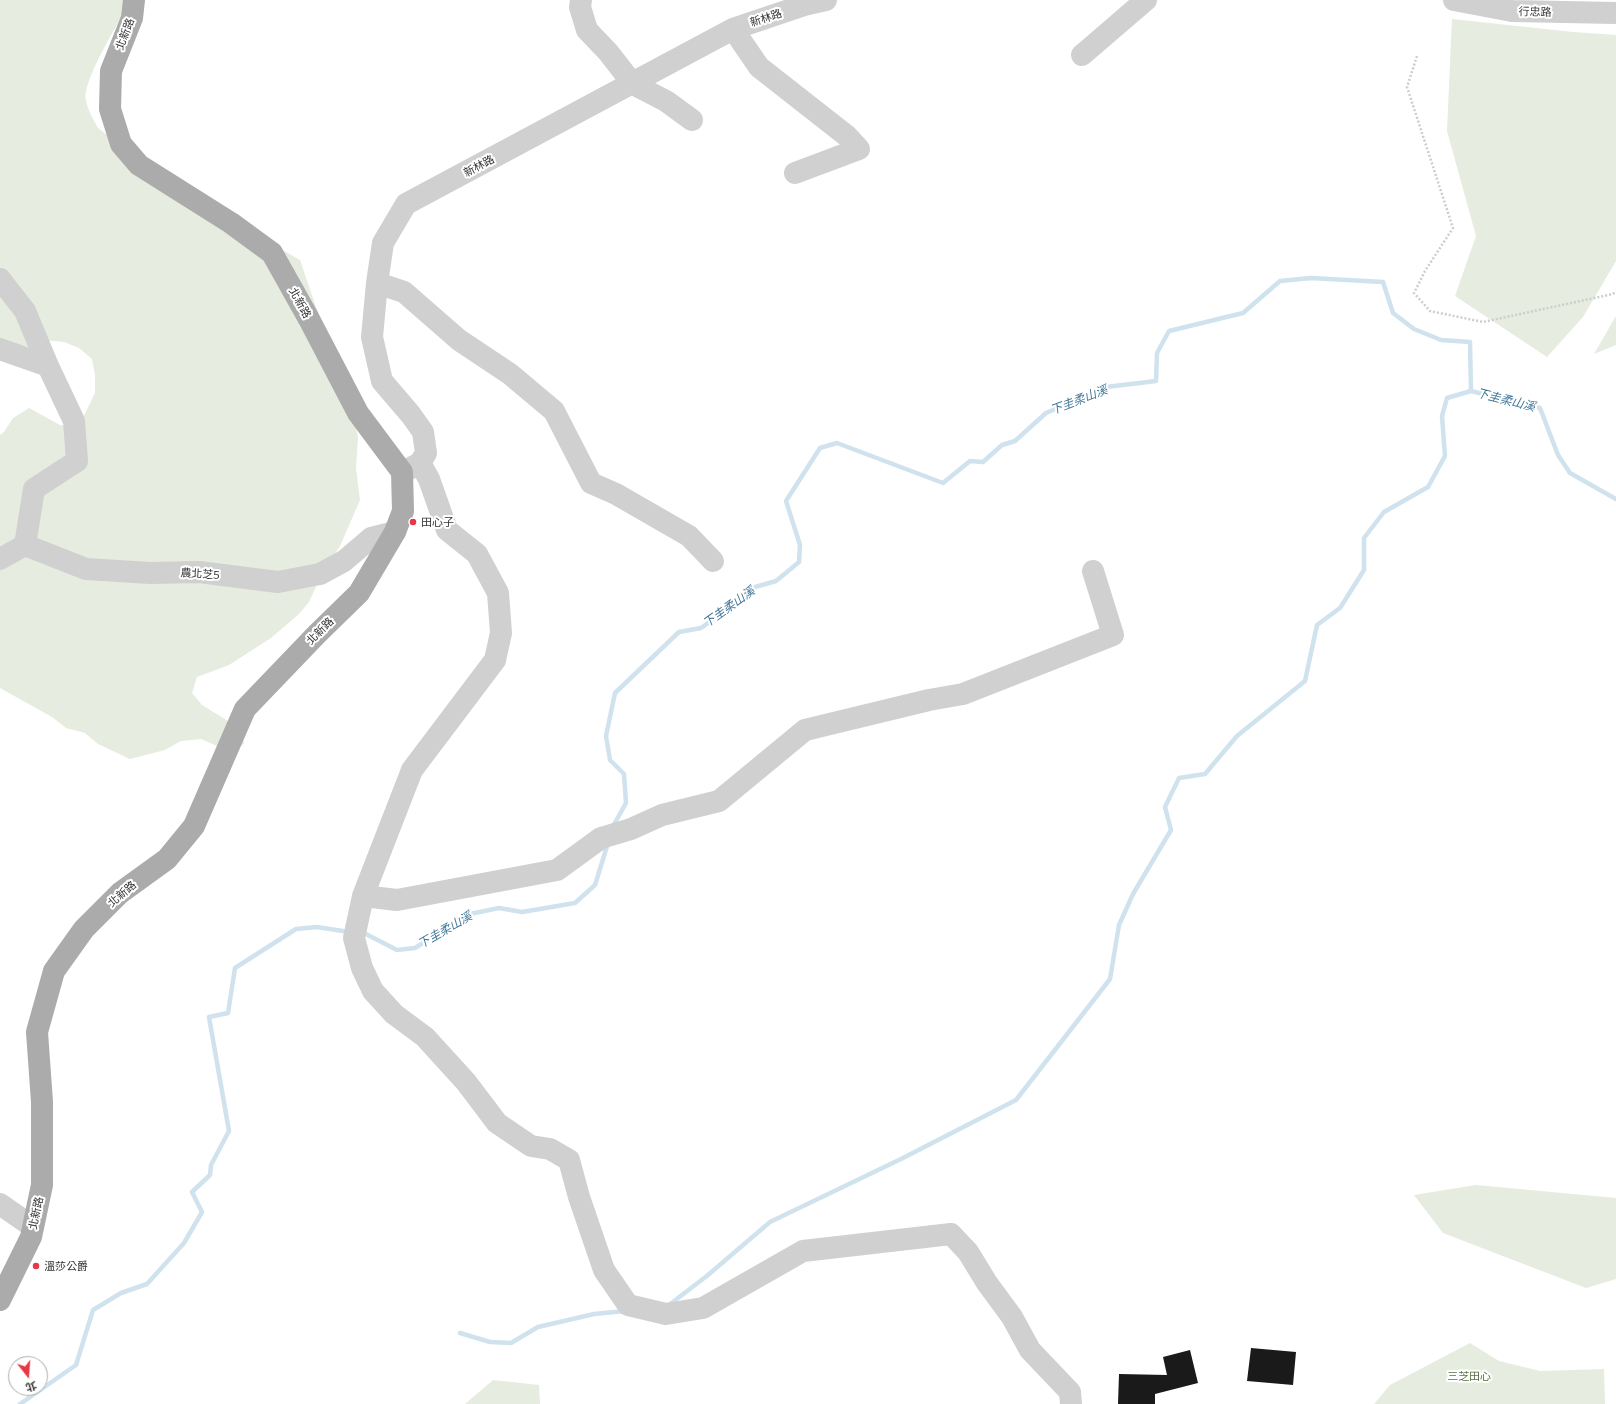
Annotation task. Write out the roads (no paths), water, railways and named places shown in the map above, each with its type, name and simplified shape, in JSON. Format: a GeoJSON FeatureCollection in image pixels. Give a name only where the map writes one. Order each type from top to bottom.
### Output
{"type":"FeatureCollection","features":[{"type":"Feature","properties":{"kind":"main road","name":"北新路"},"geometry":{"type":"LineString","coordinates":[[0,1300],[31,1237],[42,1185],[42,1102],[37,1032],[54,971],[84,929],[120,893],[166,859],[194,826],[245,709],[317,634],[359,593],[395,532],[403,511],[411,468],[358,413],[309,319],[272,253],[231,223],[139,165],[121,144],[110,109],[110,71],[132,18],[134,0]]}},
{"type":"Feature","properties":{"kind":"street"},"geometry":{"type":"LineString","coordinates":[[582,0],[580,7],[587,30],[608,52],[633,84],[666,101],[692,120]]}},
{"type":"Feature","properties":{"kind":"street","name":"新林路"},"geometry":{"type":"LineString","coordinates":[[411,468],[426,453],[423,432],[411,415],[382,381],[372,337],[377,283],[383,243],[406,204],[633,84],[733,29],[802,2],[826,0]]}},
{"type":"Feature","properties":{"kind":"street"},"geometry":{"type":"LineString","coordinates":[[1082,55],[1146,0]]}},
{"type":"Feature","properties":{"kind":"street","name":"行忠路"},"geometry":{"type":"LineString","coordinates":[[1454,0],[1512,12],[1616,13]]}},
{"type":"Feature","properties":{"kind":"street"},"geometry":{"type":"LineString","coordinates":[[733,29],[758,67],[847,136],[859,149],[795,173]]}},
{"type":"Feature","properties":{"kind":"street"},"geometry":{"type":"LineString","coordinates":[[0,279],[25,311],[48,366],[74,421],[77,462],[34,489],[25,545],[0,559]]}},
{"type":"Feature","properties":{"kind":"street"},"geometry":{"type":"LineString","coordinates":[[377,283],[404,292],[459,340],[510,374],[554,411],[591,483],[616,494],[689,536],[713,561]]}},
{"type":"Feature","properties":{"kind":"street"},"geometry":{"type":"LineString","coordinates":[[0,349],[48,366]]}},
{"type":"Feature","properties":{"kind":"street"},"geometry":{"type":"LineString","coordinates":[[411,468],[428,479],[447,530],[477,554],[498,593],[501,633],[494,660],[412,770],[363,896],[357,929],[362,968],[373,991],[394,1014],[424,1037],[466,1082],[497,1123],[531,1146],[550,1148],[570,1160],[579,1197],[604,1270],[628,1305],[666,1314],[703,1308],[803,1250],[951,1234],[968,1252],[987,1283],[1012,1317],[1030,1350],[1070,1392],[1071,1404]]}},
{"type":"Feature","properties":{"kind":"street","name":"農北芝5"},"geometry":{"type":"LineString","coordinates":[[25,545],[86,569],[150,573],[198,572],[278,582],[320,574],[344,561],[371,538],[395,532]]}},
{"type":"Feature","properties":{"kind":"street"},"geometry":{"type":"LineString","coordinates":[[363,896],[397,900],[557,870],[600,838],[631,829],[662,815],[719,801],[805,730],[929,700],[963,694],[1113,635],[1093,571]]}},
{"type":"Feature","properties":{"kind":"street"},"geometry":{"type":"LineString","coordinates":[[0,1204],[33,1227]]}},
{"type":"Feature","properties":{"kind":"waterway","name":"下圭柔山溪"},"geometry":{"type":"LineString","coordinates":[[612,828],[626,803],[624,774],[610,760],[606,736],[615,693],[679,632],[701,628],[751,592],[755,587],[776,581],[799,562],[800,545],[786,501],[820,448],[837,443],[943,483],[970,461],[983,462],[1002,445],[1015,441],[1046,413],[1106,387],[1156,381],[1157,353],[1169,331],[1243,313],[1280,281],[1311,278],[1383,282],[1393,313],[1414,329],[1441,340],[1470,342],[1471,391],[1540,408],[1558,455],[1570,473],[1616,499]]}},
{"type":"Feature","properties":{"kind":"waterway"},"geometry":{"type":"LineString","coordinates":[[669,1305],[708,1275],[770,1222],[901,1159],[1016,1100],[1110,979],[1119,925],[1133,894],[1171,830],[1165,807],[1179,778],[1205,774],[1237,736],[1305,681],[1317,625],[1340,608],[1364,570],[1364,538],[1384,512],[1428,487],[1445,456],[1442,416],[1447,398],[1471,391]]}},
{"type":"Feature","properties":{"kind":"waterway","name":"下圭柔山溪"},"geometry":{"type":"LineString","coordinates":[[362,932],[397,950],[415,948],[470,914],[499,908],[522,912],[575,903],[595,885],[608,843]]}},
{"type":"Feature","properties":{"kind":"waterway","name":"下圭柔山溪"},"geometry":{"type":"LineString","coordinates":[[20,1404],[76,1365],[93,1310],[121,1293],[147,1284],[184,1243],[202,1212],[192,1192],[210,1175],[211,1165],[229,1131],[209,1017],[228,1013],[235,968],[296,929],[317,927],[349,932]]}},
{"type":"Feature","properties":{"kind":"waterway"},"geometry":{"type":"LineString","coordinates":[[460,1333],[490,1342],[511,1343],[538,1327],[594,1314],[625,1311]]}},
{"type":"Feature","properties":{"kind":"place","name":"田心子"},"geometry":{"type":"Point","coordinates":[413,522]}},
{"type":"Feature","properties":{"kind":"place","name":"溫莎公爵"},"geometry":{"type":"Point","coordinates":[36,1266]}},
{"type":"Feature","properties":{"kind":"park label","name":"三芝田心"},"geometry":{"type":"Point","coordinates":[1469,1376]}}]}
